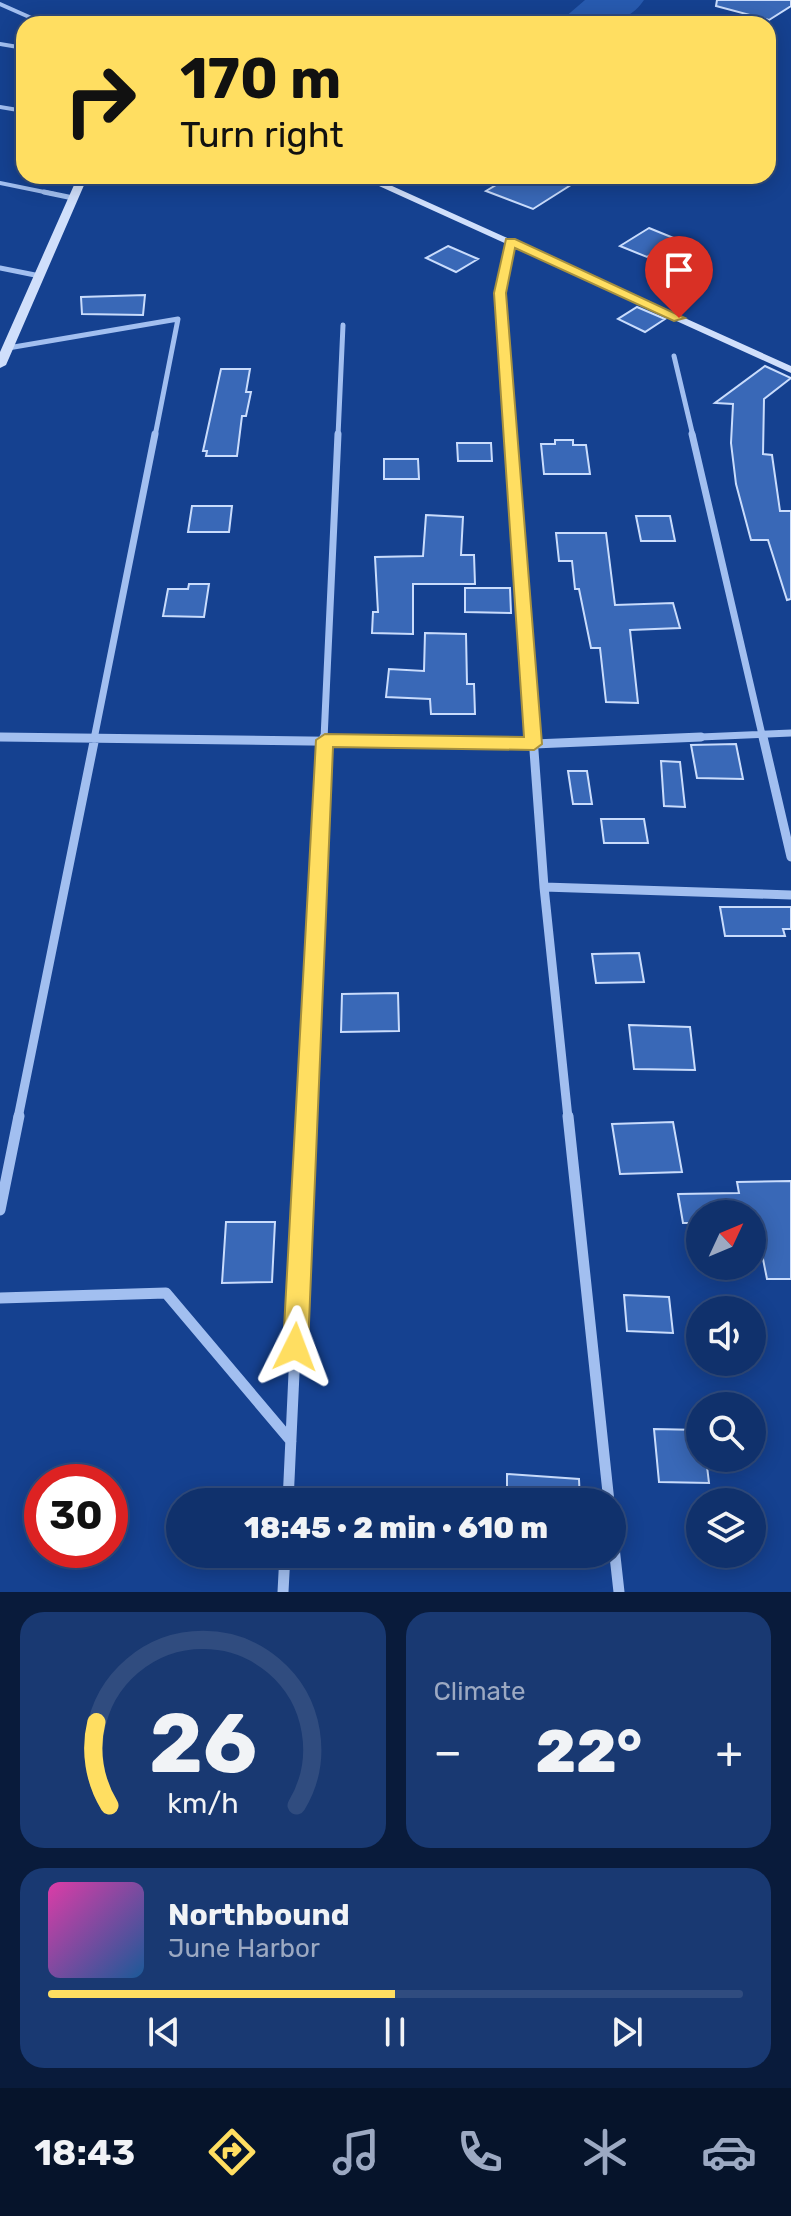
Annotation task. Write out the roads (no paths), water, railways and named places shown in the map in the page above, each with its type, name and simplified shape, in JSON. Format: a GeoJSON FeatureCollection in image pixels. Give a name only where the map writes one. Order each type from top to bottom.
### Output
{"type":"FeatureCollection","features":[{"type":"Feature","properties":{"kind":"street"},"geometry":{"type":"LineString","coordinates":[[0,4],[27,16]]}},
{"type":"Feature","properties":{"kind":"street"},"geometry":{"type":"LineString","coordinates":[[0,183],[73,198]]}},
{"type":"Feature","properties":{"kind":"street"},"geometry":{"type":"LineString","coordinates":[[0,365],[79,184]]}},
{"type":"Feature","properties":{"kind":"street"},"geometry":{"type":"LineString","coordinates":[[380,184],[791,370]]}},
{"type":"Feature","properties":{"kind":"street"},"geometry":{"type":"LineString","coordinates":[[510,242],[500,293],[544,887],[608,1488]]}},
{"type":"Feature","properties":{"kind":"street"},"geometry":{"type":"LineString","coordinates":[[0,268],[40,276]]}},
{"type":"Feature","properties":{"kind":"street"},"geometry":{"type":"LineString","coordinates":[[0,1210],[178,319],[8,348]]}},
{"type":"Feature","properties":{"kind":"street"},"geometry":{"type":"LineString","coordinates":[[289,1488],[343,325]]}},
{"type":"Feature","properties":{"kind":"street"},"geometry":{"type":"LineString","coordinates":[[674,356],[791,857]]}},
{"type":"Feature","properties":{"kind":"street"},"geometry":{"type":"LineString","coordinates":[[0,737],[534,744],[791,733]]}},
{"type":"Feature","properties":{"kind":"street"},"geometry":{"type":"LineString","coordinates":[[544,887],[791,895]]}},
{"type":"Feature","properties":{"kind":"street"},"geometry":{"type":"LineString","coordinates":[[0,1298],[166,1293],[291,1441]]}},
{"type":"Feature","properties":{"kind":"street"},"geometry":{"type":"LineString","coordinates":[[283,1592],[284,1568]]}},
{"type":"Feature","properties":{"kind":"street"},"geometry":{"type":"LineString","coordinates":[[616,1568],[619,1592]]}}]}
